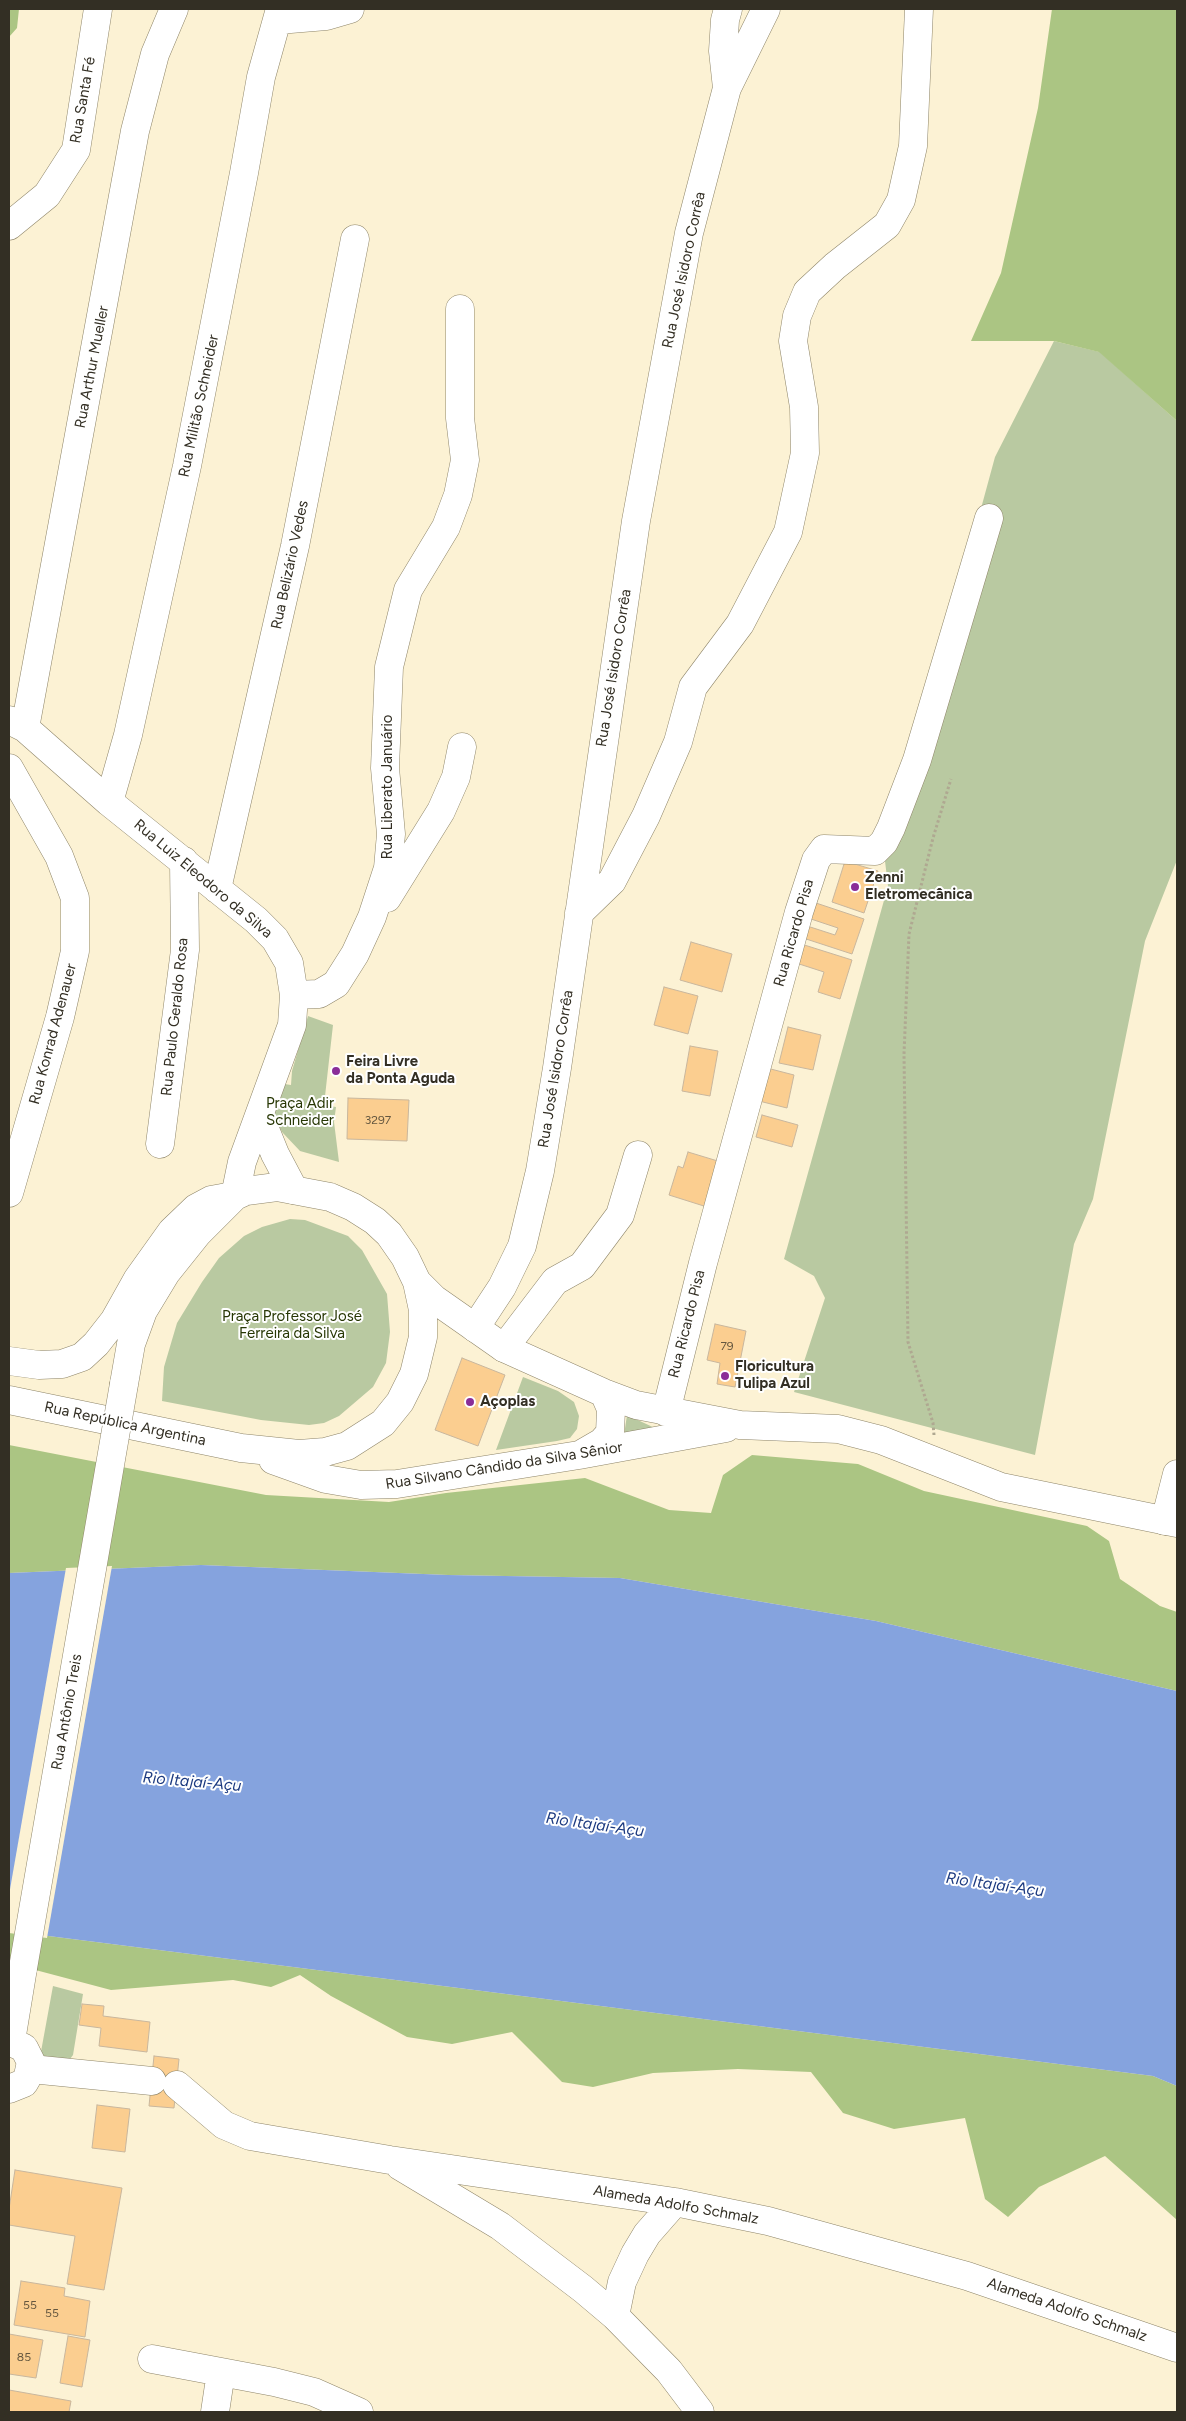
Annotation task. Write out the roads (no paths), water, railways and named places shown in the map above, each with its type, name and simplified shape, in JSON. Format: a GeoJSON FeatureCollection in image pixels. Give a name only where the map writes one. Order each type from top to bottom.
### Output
{"type":"FeatureCollection","features":[{"type":"Feature","properties":{"kind":"street","name":"Rua Santa Fé"},"geometry":{"type":"LineString","coordinates":[[9,226],[47,195],[76,150],[98,9]]}},
{"type":"Feature","properties":{"kind":"street","name":"Rua Arthur Mueller"},"geometry":{"type":"LineString","coordinates":[[17,724],[135,131],[155,54],[174,9]]}},
{"type":"Feature","properties":{"kind":"street"},"geometry":{"type":"LineString","coordinates":[[279,15],[326,16],[350,9]]}},
{"type":"Feature","properties":{"kind":"street"},"geometry":{"type":"LineString","coordinates":[[727,88],[724,51],[725,20],[728,9]]}},
{"type":"Feature","properties":{"kind":"street","name":"Rua José Isidoro Corrêa"},"geometry":{"type":"LineString","coordinates":[[475,1328],[502,1287],[522,1246],[543,1152],[580,913],[636,521],[689,233],[727,88],[766,9]]}},
{"type":"Feature","properties":{"kind":"street"},"geometry":{"type":"LineString","coordinates":[[580,913],[612,881],[646,816],[678,742],[693,687],[740,624],[788,532],[805,453],[804,407],[793,341],[797,316],[807,292],[834,266],[887,225],[901,200],[913,146],[919,9]]}},
{"type":"Feature","properties":{"kind":"street","name":"Rua Militão Schneider"},"geometry":{"type":"LineString","coordinates":[[109,802],[128,736],[187,466],[243,182],[261,77],[279,15]]}},
{"type":"Feature","properties":{"kind":"street","name":"Rua Belizário Vedes"},"geometry":{"type":"LineString","coordinates":[[218,889],[295,546],[355,238]]}},
{"type":"Feature","properties":{"kind":"street","name":"Rua Liberato Januário"},"geometry":{"type":"LineString","coordinates":[[294,995],[319,994],[336,984],[355,954],[372,917],[388,868],[391,834],[385,768],[389,667],[408,590],[446,527],[458,495],[465,460],[460,418],[460,309]]}},
{"type":"Feature","properties":{"kind":"street","name":"Rua Ricardo Pisa"},"geometry":{"type":"LineString","coordinates":[[666,1412],[703,1263],[799,912],[816,860],[824,849],[874,851],[884,842],[917,760],[989,518]]}},
{"type":"Feature","properties":{"kind":"street","name":"Rua Luiz Eleodoro da Silva"},"geometry":{"type":"LineString","coordinates":[[17,724],[109,802],[256,920],[276,939],[289,963],[294,995],[292,1025],[242,1162],[234,1196]]}},
{"type":"Feature","properties":{"kind":"street"},"geometry":{"type":"LineString","coordinates":[[372,917],[395,886],[441,811],[456,777],[462,747]]}},
{"type":"Feature","properties":{"kind":"street","name":"Rua Konrad Adenauer"},"geometry":{"type":"LineString","coordinates":[[9,768],[59,856],[75,898],[75,951],[60,1017],[9,1193]]}},
{"type":"Feature","properties":{"kind":"street","name":"Rua Paulo Geraldo Rosa"},"geometry":{"type":"LineString","coordinates":[[160,1144],[185,950],[184,861]]}},
{"type":"Feature","properties":{"kind":"street"},"geometry":{"type":"LineString","coordinates":[[260,1117],[275,1154],[294,1190]]}},
{"type":"Feature","properties":{"kind":"street"},"geometry":{"type":"LineString","coordinates":[[504,1348],[555,1281],[582,1266],[620,1215],[638,1156]]}},
{"type":"Feature","properties":{"kind":"street"},"geometry":{"type":"LineString","coordinates":[[9,1361],[39,1365],[62,1364],[82,1356],[96,1344],[114,1321],[137,1280],[172,1231],[196,1208],[211,1200],[264,1188],[294,1190],[330,1197],[376,1221],[389,1234],[405,1257],[417,1282],[423,1310],[423,1337],[414,1374],[400,1402],[382,1423],[347,1446],[325,1452],[299,1454],[241,1448]]}},
{"type":"Feature","properties":{"kind":"street","name":"Rua Antônio Treis"},"geometry":{"type":"LineString","coordinates":[[10,2041],[131,1344],[143,1311],[166,1273],[198,1233],[234,1196]]}},
{"type":"Feature","properties":{"kind":"street","name":"Rua Silvano Cândido da Silva Sênior"},"geometry":{"type":"LineString","coordinates":[[417,1282],[434,1298],[504,1348],[604,1393],[636,1405],[740,1425],[838,1429],[881,1440],[1001,1487],[1171,1522]]}},
{"type":"Feature","properties":{"kind":"street"},"geometry":{"type":"LineString","coordinates":[[580,1455],[602,1442],[610,1433],[611,1409],[604,1393]]}},
{"type":"Feature","properties":{"kind":"street","name":"Rua República Argentina"},"geometry":{"type":"LineString","coordinates":[[9,1400],[241,1448]]}},
{"type":"Feature","properties":{"kind":"street","name":"Rua Silvano Cândido da Silva Sênior"},"geometry":{"type":"LineString","coordinates":[[241,1448],[326,1479],[361,1486],[397,1484],[580,1455],[740,1425]]}},
{"type":"Feature","properties":{"kind":"street"},"geometry":{"type":"LineString","coordinates":[[1171,1522],[1177,1474]]}},
{"type":"Feature","properties":{"kind":"street"},"geometry":{"type":"LineString","coordinates":[[9,2089],[24,2083],[31,2062],[24,2048],[10,2041]]}},
{"type":"Feature","properties":{"kind":"street","name":"Alameda Adolfo Schmalz"},"geometry":{"type":"LineString","coordinates":[[30,2069],[164,2083],[224,2125],[250,2136],[390,2160],[675,2202],[768,2222],[967,2276],[1177,2348]]}},
{"type":"Feature","properties":{"kind":"street"},"geometry":{"type":"LineString","coordinates":[[390,2160],[500,2226],[615,2316],[669,2372],[700,2412]]}},
{"type":"Feature","properties":{"kind":"street"},"geometry":{"type":"LineString","coordinates":[[615,2316],[622,2282],[635,2254],[647,2234],[675,2202]]}},
{"type":"Feature","properties":{"kind":"street"},"geometry":{"type":"LineString","coordinates":[[152,2359],[274,2382],[314,2392],[359,2412]]}},
{"type":"Feature","properties":{"kind":"street"},"geometry":{"type":"LineString","coordinates":[[215,2412],[222,2372]]}},
{"type":"Feature","properties":{"kind":"water","name":"Rio Itajaí-Açu"},"geometry":{"type":"Polygon","coordinates":[[[201,1565],[448,1575],[620,1578],[876,1621],[1177,1691],[1177,2086],[1153,2076],[9,1931],[9,1573],[201,1565]]]}},
{"type":"Feature","properties":{"kind":"place","name":"Zenni Eletromecânica"},"geometry":{"type":"Point","coordinates":[855,887]}},
{"type":"Feature","properties":{"kind":"place","name":"Feira Livre da Ponta Aguda"},"geometry":{"type":"Point","coordinates":[336,1071]}},
{"type":"Feature","properties":{"kind":"place","name":"Floricultura Tulipa Azul"},"geometry":{"type":"Point","coordinates":[725,1376]}},
{"type":"Feature","properties":{"kind":"place","name":"Açoplas"},"geometry":{"type":"Point","coordinates":[470,1402]}},
{"type":"Feature","properties":{"kind":"park label","name":"Praça Adir Schneider"},"geometry":{"type":"Point","coordinates":[300,1112]}},
{"type":"Feature","properties":{"kind":"park label","name":"Praça Professor José Ferreira da Silva"},"geometry":{"type":"Point","coordinates":[292,1326]}}]}
